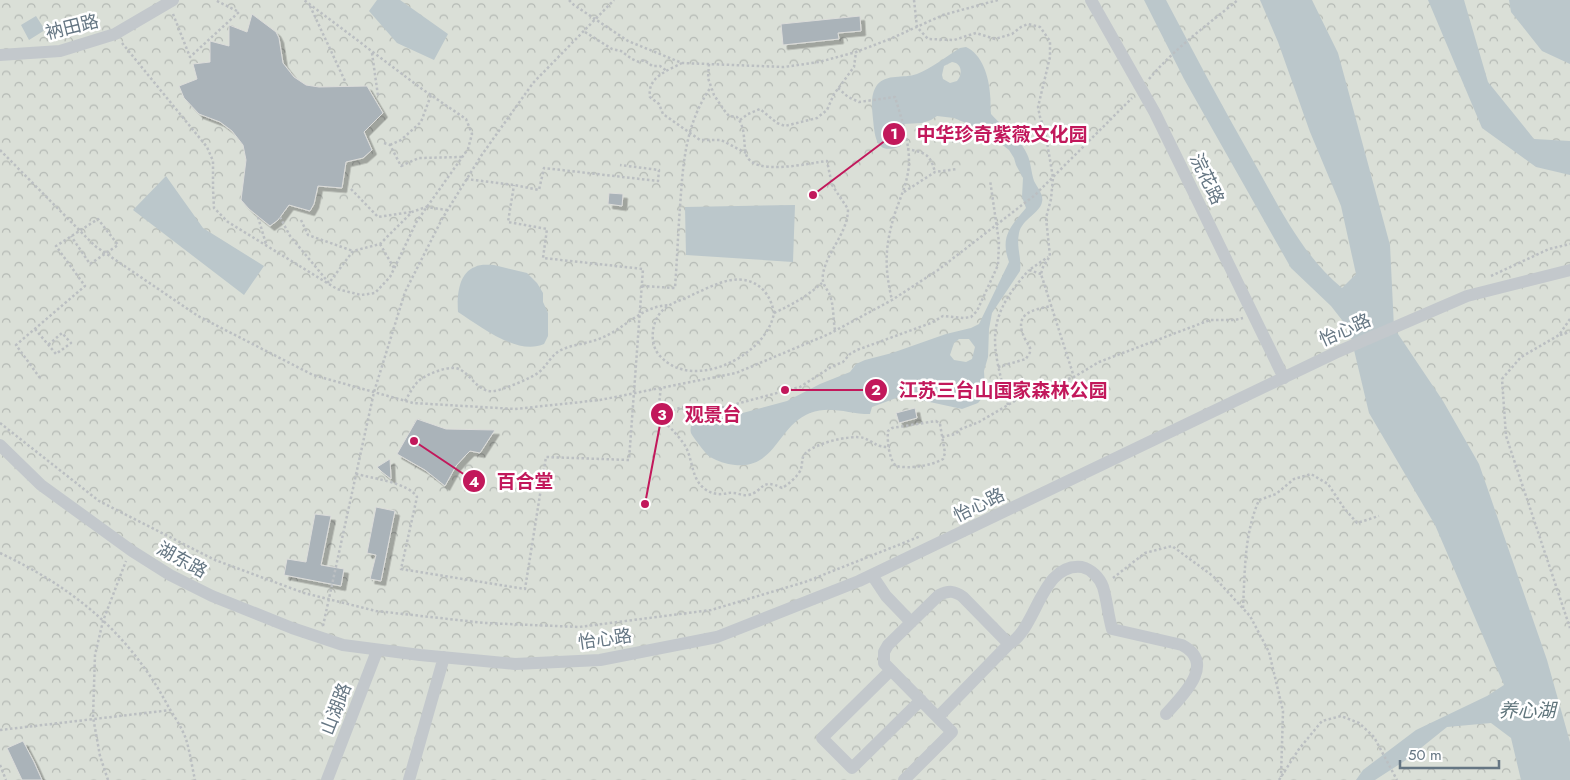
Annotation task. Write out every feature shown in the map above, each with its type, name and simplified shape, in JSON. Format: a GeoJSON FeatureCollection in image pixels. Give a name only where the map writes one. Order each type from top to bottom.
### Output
{"type":"FeatureCollection","features":[{"type":"Feature","properties":{"kind":"street","name":"浣花路"},"geometry":{"type":"LineString","coordinates":[[1091,0],[1159,122],[1284,378]]}},
{"type":"Feature","properties":{"kind":"street","name":"衲田路"},"geometry":{"type":"LineString","coordinates":[[0,55],[60,51],[114,34],[171,2]]}},
{"type":"Feature","properties":{"kind":"street","name":"怡心路"},"geometry":{"type":"LineString","coordinates":[[377,650],[515,664],[600,660],[717,637],[872,575],[1335,353],[1467,296],[1570,270]]}},
{"type":"Feature","properties":{"kind":"street","name":"湖东路"},"geometry":{"type":"LineString","coordinates":[[0,445],[42,486],[132,551],[170,575],[212,596],[292,628],[344,645],[377,650]]}},
{"type":"Feature","properties":{"kind":"street"},"geometry":{"type":"LineString","coordinates":[[938,717],[1009,644],[1020,636],[1051,581],[1060,572],[1072,568],[1086,568],[1093,572],[1103,586],[1112,629],[1182,645],[1195,656],[1197,672],[1190,687],[1166,714]]}},
{"type":"Feature","properties":{"kind":"street"},"geometry":{"type":"LineString","coordinates":[[872,575],[886,596],[912,622]]}},
{"type":"Feature","properties":{"kind":"street"},"geometry":{"type":"LineString","coordinates":[[904,780],[952,732],[884,663],[884,652],[888,645],[939,595],[951,591],[969,602],[1009,644]]}},
{"type":"Feature","properties":{"kind":"street","name":"山湖路"},"geometry":{"type":"LineString","coordinates":[[327,780],[377,650]]}},
{"type":"Feature","properties":{"kind":"street"},"geometry":{"type":"LineString","coordinates":[[409,780],[444,657]]}},
{"type":"Feature","properties":{"kind":"street"},"geometry":{"type":"LineString","coordinates":[[891,670],[822,738],[852,768],[921,700]]}},
{"type":"Feature","properties":{"kind":"path"},"geometry":{"type":"LineString","coordinates":[[171,2],[190,57],[239,12],[216,0]]}},
{"type":"Feature","properties":{"kind":"path"},"geometry":{"type":"LineString","coordinates":[[114,34],[206,148],[213,161],[214,208],[228,222],[337,289],[361,295],[376,293],[390,277],[417,221],[468,149],[472,134],[466,119],[304,0]]}},
{"type":"Feature","properties":{"kind":"path"},"geometry":{"type":"LineString","coordinates":[[569,0],[628,41],[682,63],[784,67],[818,62],[856,52],[943,15],[998,0]]}},
{"type":"Feature","properties":{"kind":"path"},"geometry":{"type":"LineString","coordinates":[[321,638],[374,392],[405,292],[447,210],[481,156],[534,83],[614,0]]}},
{"type":"Feature","properties":{"kind":"path"},"geometry":{"type":"LineString","coordinates":[[914,0],[917,27],[928,39],[954,40],[976,33],[995,38],[1012,34],[1020,27],[1028,24],[1040,26],[1050,41],[1050,57],[1038,108],[1045,130],[1053,178],[1051,199],[1046,218],[1050,256],[1041,274],[1074,377]]}},
{"type":"Feature","properties":{"kind":"path"},"geometry":{"type":"LineString","coordinates":[[0,150],[95,246],[198,316],[314,375],[413,403],[515,409],[600,400],[736,373],[786,353],[892,300],[938,270],[1035,195],[1141,89],[1162,64],[1196,33],[1238,0]]}},
{"type":"Feature","properties":{"kind":"path"},"geometry":{"type":"LineString","coordinates":[[309,4],[345,81]]}},
{"type":"Feature","properties":{"kind":"path"},"geometry":{"type":"LineString","coordinates":[[585,32],[632,59],[639,62],[644,60],[652,66],[660,66],[667,71]]}},
{"type":"Feature","properties":{"kind":"path"},"geometry":{"type":"LineString","coordinates":[[372,51],[378,96]]}},
{"type":"Feature","properties":{"kind":"path"},"geometry":{"type":"LineString","coordinates":[[740,120],[760,109],[777,123],[785,126],[817,118],[827,110],[838,88],[854,67],[856,52]]}},
{"type":"Feature","properties":{"kind":"path"},"geometry":{"type":"LineString","coordinates":[[682,63],[652,81],[649,89],[650,97],[659,104],[663,114],[700,140],[721,140],[746,153]]}},
{"type":"Feature","properties":{"kind":"path"},"geometry":{"type":"LineString","coordinates":[[709,64],[708,78],[710,87],[729,116],[737,116],[740,120],[744,129],[746,153],[749,161],[764,167],[827,161],[832,185],[848,210],[846,224],[823,273],[822,283],[831,298],[835,330]]}},
{"type":"Feature","properties":{"kind":"path"},"geometry":{"type":"LineString","coordinates":[[642,286],[675,288],[684,156],[689,132],[698,105],[710,87]]}},
{"type":"Feature","properties":{"kind":"path"},"geometry":{"type":"LineString","coordinates":[[838,88],[848,97],[859,102],[895,97],[904,129],[909,161],[902,193],[888,238],[885,258],[886,279],[892,300]]}},
{"type":"Feature","properties":{"kind":"path"},"geometry":{"type":"LineString","coordinates":[[390,145],[400,140],[421,122],[431,95]]}},
{"type":"Feature","properties":{"kind":"path"},"geometry":{"type":"LineString","coordinates":[[384,143],[390,145],[401,166],[419,158],[462,157]]}},
{"type":"Feature","properties":{"kind":"path"},"geometry":{"type":"LineString","coordinates":[[907,149],[925,154],[932,161],[935,172]]}},
{"type":"Feature","properties":{"kind":"path"},"geometry":{"type":"LineString","coordinates":[[466,179],[539,190],[544,168],[658,181],[659,170],[620,165]]}},
{"type":"Feature","properties":{"kind":"path"},"geometry":{"type":"LineString","coordinates":[[902,193],[935,172],[957,169]]}},
{"type":"Feature","properties":{"kind":"path"},"geometry":{"type":"LineString","coordinates":[[662,420],[674,410],[682,407],[692,409],[725,407],[800,387],[831,367],[843,362],[850,354],[857,350],[930,323],[943,316],[970,317],[977,311],[998,265],[999,242],[990,180]]}},
{"type":"Feature","properties":{"kind":"path"},"geometry":{"type":"LineString","coordinates":[[356,474],[406,487],[414,492],[417,497],[401,569],[525,589],[546,457],[629,460],[643,269],[543,258],[547,229],[508,222],[514,185]]}},
{"type":"Feature","properties":{"kind":"path"},"geometry":{"type":"LineString","coordinates":[[351,189],[378,217],[412,212],[426,207],[447,210]]}},
{"type":"Feature","properties":{"kind":"path"},"geometry":{"type":"LineString","coordinates":[[300,220],[308,235],[353,251],[380,244],[412,212]]}},
{"type":"Feature","properties":{"kind":"path"},"geometry":{"type":"LineString","coordinates":[[258,216],[266,245]]}},
{"type":"Feature","properties":{"kind":"path"},"geometry":{"type":"LineString","coordinates":[[280,216],[290,236],[329,283]]}},
{"type":"Feature","properties":{"kind":"path"},"geometry":{"type":"LineString","coordinates":[[40,378],[16,345],[85,286],[56,246],[71,236],[80,230],[98,218],[118,245],[90,264],[71,236]]}},
{"type":"Feature","properties":{"kind":"path"},"geometry":{"type":"LineString","coordinates":[[380,244],[394,268]]}},
{"type":"Feature","properties":{"kind":"path"},"geometry":{"type":"LineString","coordinates":[[1488,279],[1549,249],[1570,244]]}},
{"type":"Feature","properties":{"kind":"path"},"geometry":{"type":"LineString","coordinates":[[329,283],[353,251]]}},
{"type":"Feature","properties":{"kind":"path"},"geometry":{"type":"LineString","coordinates":[[1008,405],[995,349],[995,325],[1006,302],[1029,270],[1050,256]]}},
{"type":"Feature","properties":{"kind":"path"},"geometry":{"type":"LineString","coordinates":[[1029,270],[1041,274]]}},
{"type":"Feature","properties":{"kind":"path"},"geometry":{"type":"LineString","coordinates":[[738,280],[750,281],[759,285],[768,294],[774,312],[773,321],[768,330],[756,344],[732,362],[715,370],[696,372],[679,368],[666,362],[654,348],[652,340],[657,318],[662,310],[720,283],[738,280]]}},
{"type":"Feature","properties":{"kind":"path"},"geometry":{"type":"LineString","coordinates":[[774,312],[794,304],[822,283]]}},
{"type":"Feature","properties":{"kind":"path"},"geometry":{"type":"LineString","coordinates":[[406,401],[413,388],[421,380],[438,371],[454,368],[461,370],[489,392],[499,390],[537,374],[559,352],[570,346],[597,340],[622,327],[640,313],[660,305],[670,305]]}},
{"type":"Feature","properties":{"kind":"path"},"geometry":{"type":"LineString","coordinates":[[998,367],[1026,359],[1030,352],[1021,328],[1021,320],[1028,312],[1052,306]]}},
{"type":"Feature","properties":{"kind":"path"},"geometry":{"type":"LineString","coordinates":[[942,437],[955,434],[1030,392],[1074,377],[1099,362],[1202,323],[1218,320],[1235,320],[1254,315]]}},
{"type":"Feature","properties":{"kind":"path"},"geometry":{"type":"LineString","coordinates":[[1559,335],[1570,319]]}},
{"type":"Feature","properties":{"kind":"path"},"geometry":{"type":"LineString","coordinates":[[34,329],[48,345],[56,354],[71,344],[62,333],[48,345]]}},
{"type":"Feature","properties":{"kind":"path"},"geometry":{"type":"LineString","coordinates":[[1570,332],[1559,335],[1521,358],[1502,379],[1506,436],[1570,628]]}},
{"type":"Feature","properties":{"kind":"path"},"geometry":{"type":"LineString","coordinates":[[661,388],[658,404],[662,420],[684,445],[690,457],[695,477],[700,485],[714,494],[719,495],[730,492],[746,496],[752,494],[765,484],[772,484],[782,488],[801,470],[802,458],[806,453],[834,440],[864,438],[880,447],[890,447]]}},
{"type":"Feature","properties":{"kind":"path"},"geometry":{"type":"LineString","coordinates":[[936,421],[940,424],[945,453],[943,459],[937,463],[908,467],[896,466],[892,462],[890,447],[888,431],[892,428],[936,421]]}},
{"type":"Feature","properties":{"kind":"path"},"geometry":{"type":"LineString","coordinates":[[0,423],[99,501],[215,560],[304,593],[376,611],[485,623],[579,627],[711,610],[805,582],[925,535]]}},
{"type":"Feature","properties":{"kind":"path"},"geometry":{"type":"LineString","coordinates":[[1243,608],[1247,544],[1253,514],[1259,500],[1276,494],[1294,479],[1311,474],[1328,484],[1357,523],[1379,516]]}},
{"type":"Feature","properties":{"kind":"path"},"geometry":{"type":"LineString","coordinates":[[1103,586],[1145,553],[1172,546],[1213,576],[1243,608],[1250,616],[1269,652],[1284,711],[1280,779]]}},
{"type":"Feature","properties":{"kind":"path"},"geometry":{"type":"LineString","coordinates":[[108,780],[100,756],[93,719],[95,655],[104,621],[123,565],[132,551]]}},
{"type":"Feature","properties":{"kind":"path"},"geometry":{"type":"LineString","coordinates":[[0,553],[28,566],[62,586],[118,634],[154,680],[186,738],[194,779]]}},
{"type":"Feature","properties":{"kind":"path"},"geometry":{"type":"LineString","coordinates":[[0,730],[170,710]]}},
{"type":"Feature","properties":{"kind":"path"},"geometry":{"type":"LineString","coordinates":[[1280,779],[1299,749],[1322,721],[1341,716],[1359,723],[1374,736],[1397,780]]}},
{"type":"Feature","properties":{"kind":"path"},"geometry":{"type":"LineString","coordinates":[[0,766],[6,780]]}},
{"type":"Feature","properties":{"kind":"green space"},"geometry":{"type":"Polygon","coordinates":[[[0,0],[1570,0],[1570,780],[0,780],[0,0]]]}},
{"type":"Feature","properties":{"kind":"water"},"geometry":{"type":"Polygon","coordinates":[[[377,0],[400,0],[448,34],[434,60],[397,43],[369,11],[377,0]]]}},
{"type":"Feature","properties":{"kind":"water","name":"养心湖"},"geometry":{"type":"Polygon","coordinates":[[[1144,0],[1166,0],[1283,214],[1315,261],[1342,288],[1356,274],[1341,206],[1310,132],[1278,42],[1260,0],[1312,0],[1338,53],[1390,245],[1394,328],[1443,401],[1479,464],[1547,660],[1570,742],[1570,780],[1521,780],[1511,738],[1491,723],[1447,727],[1406,760],[1375,780],[1356,780],[1363,770],[1416,730],[1487,696],[1504,685],[1435,525],[1369,413],[1349,329],[1331,306],[1291,268],[1184,79],[1144,0]]]}},
{"type":"Feature","properties":{"kind":"water"},"geometry":{"type":"Polygon","coordinates":[[[1428,0],[1464,0],[1488,82],[1534,139],[1570,141],[1570,175],[1536,167],[1482,128],[1428,0]]]}},
{"type":"Feature","properties":{"kind":"water"},"geometry":{"type":"Polygon","coordinates":[[[1509,0],[1570,0],[1570,64],[1542,51],[1511,12],[1509,0]]]}},
{"type":"Feature","properties":{"kind":"water"},"geometry":{"type":"Polygon","coordinates":[[[36,16],[45,30],[29,40],[21,25],[36,16]]]}},
{"type":"Feature","properties":{"kind":"water"},"geometry":{"type":"Polygon","coordinates":[[[966,47],[972,50],[984,67],[988,80],[991,114],[1024,148],[1034,181],[1042,199],[1041,206],[1024,224],[1019,233],[1020,271],[992,313],[989,329],[988,357],[984,371],[985,389],[983,397],[978,403],[962,409],[916,399],[896,398],[872,407],[870,414],[832,410],[818,411],[799,419],[768,454],[759,460],[749,464],[735,465],[710,457],[692,435],[691,425],[709,418],[724,418],[787,401],[820,384],[850,372],[856,364],[865,360],[979,324],[1009,262],[1006,253],[1008,233],[1026,208],[1022,197],[1023,178],[1014,158],[1009,150],[985,131],[954,118],[937,116],[922,123],[903,124],[898,130],[901,146],[886,149],[876,139],[872,110],[873,93],[881,81],[917,74],[960,48],[966,47]],[[952,62],[944,66],[942,75],[943,79],[950,83],[957,81],[961,72],[958,64],[952,62]],[[959,339],[954,343],[950,355],[954,360],[966,362],[972,359],[975,347],[969,339],[959,339]]]}},
{"type":"Feature","properties":{"kind":"water"},"geometry":{"type":"Polygon","coordinates":[[[166,176],[203,228],[264,266],[244,295],[133,210],[166,176]]]}},
{"type":"Feature","properties":{"kind":"water"},"geometry":{"type":"Polygon","coordinates":[[[795,205],[793,262],[686,255],[685,207],[795,205]]]}},
{"type":"Feature","properties":{"kind":"water"},"geometry":{"type":"Polygon","coordinates":[[[494,265],[527,273],[537,283],[543,293],[543,302],[548,313],[548,336],[544,344],[533,347],[511,343],[499,338],[458,312],[458,293],[465,274],[477,266],[494,265]]]}},
{"type":"Feature","properties":{"kind":"building"},"geometry":{"type":"Polygon","coordinates":[[[252,14],[276,32],[279,38],[283,63],[294,77],[306,85],[319,87],[367,86],[383,113],[364,132],[372,150],[363,158],[346,162],[342,188],[318,186],[314,204],[310,211],[289,205],[278,220],[270,226],[241,200],[246,160],[243,145],[232,131],[220,122],[199,114],[184,98],[179,86],[197,79],[193,64],[210,62],[210,41],[229,46],[229,25],[247,32],[252,14]]]}},
{"type":"Feature","properties":{"kind":"building"},"geometry":{"type":"Polygon","coordinates":[[[860,16],[861,31],[838,33],[839,39],[783,45],[781,24],[860,16]]]}},
{"type":"Feature","properties":{"kind":"building"},"geometry":{"type":"Polygon","coordinates":[[[609,193],[623,194],[622,206],[608,204],[609,193]]]}},
{"type":"Feature","properties":{"kind":"building"},"geometry":{"type":"Polygon","coordinates":[[[915,408],[917,418],[899,423],[896,413],[915,408]]]}},
{"type":"Feature","properties":{"kind":"building"},"geometry":{"type":"Polygon","coordinates":[[[417,419],[446,429],[495,430],[480,453],[470,451],[456,466],[445,486],[425,470],[397,454],[417,419]]]}},
{"type":"Feature","properties":{"kind":"building"},"geometry":{"type":"Polygon","coordinates":[[[390,459],[391,479],[377,467],[390,459]]]}},
{"type":"Feature","properties":{"kind":"building"},"geometry":{"type":"Polygon","coordinates":[[[376,507],[395,511],[381,581],[370,579],[376,555],[367,553],[376,507]]]}},
{"type":"Feature","properties":{"kind":"building"},"geometry":{"type":"Polygon","coordinates":[[[315,514],[331,516],[321,565],[344,569],[341,586],[284,575],[287,559],[306,562],[315,514]]]}},
{"type":"Feature","properties":{"kind":"building"},"geometry":{"type":"Polygon","coordinates":[[[23,741],[42,780],[22,780],[7,748],[23,741]]]}},
{"type":"Feature","properties":{"kind":"place","name":"中华珍奇紫薇文化园"},"geometry":{"type":"Point","coordinates":[813,195]}},
{"type":"Feature","properties":{"kind":"place","name":"江苏三台山国家森林公园"},"geometry":{"type":"Point","coordinates":[785,390]}},
{"type":"Feature","properties":{"kind":"place","name":"百合堂"},"geometry":{"type":"Point","coordinates":[414,441]}},
{"type":"Feature","properties":{"kind":"place","name":"观景台"},"geometry":{"type":"Point","coordinates":[645,504]}}]}
